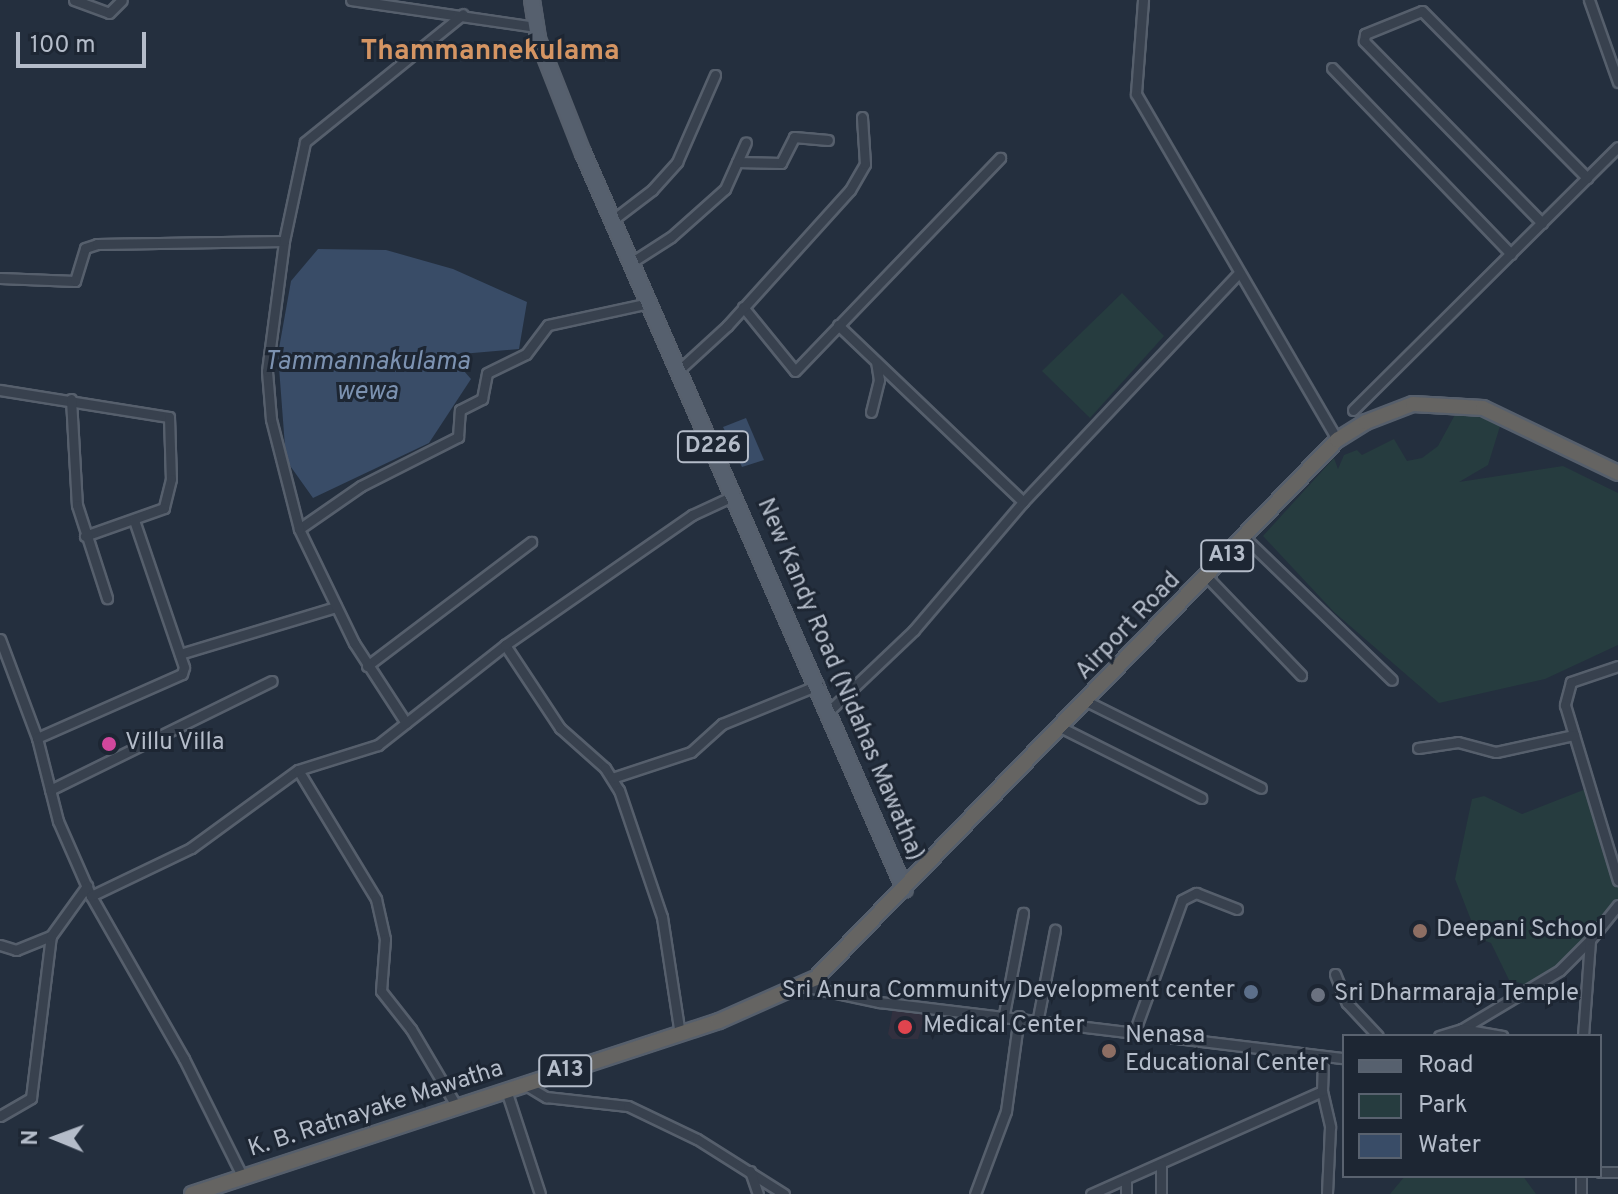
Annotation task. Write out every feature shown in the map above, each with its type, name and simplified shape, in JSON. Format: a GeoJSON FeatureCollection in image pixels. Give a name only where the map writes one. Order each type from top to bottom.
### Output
{"type":"FeatureCollection","features":[{"type":"Feature","properties":{"kind":"highway","name":"Airport Road"},"geometry":{"type":"LineString","coordinates":[[905,890],[1337,440],[1395,409],[1461,404],[1519,422],[1618,473]]}},
{"type":"Feature","properties":{"kind":"highway","name":"K. B. Ratnayake Mawatha"},"geometry":{"type":"LineString","coordinates":[[192,1194],[680,1035],[803,986],[841,957],[905,890]]}},
{"type":"Feature","properties":{"kind":"main road","name":"New Kandy Road (Nidahas Mawatha)"},"geometry":{"type":"LineString","coordinates":[[532,0],[535,27],[649,303],[905,890]]}},
{"type":"Feature","properties":{"kind":"street"},"geometry":{"type":"LineString","coordinates":[[74,0],[109,13],[122,0]]}},
{"type":"Feature","properties":{"kind":"street"},"geometry":{"type":"LineString","coordinates":[[351,0],[463,14],[535,27]]}},
{"type":"Feature","properties":{"kind":"street"},"geometry":{"type":"LineString","coordinates":[[1143,0],[1136,94],[1337,440]]}},
{"type":"Feature","properties":{"kind":"street"},"geometry":{"type":"LineString","coordinates":[[1589,0],[1618,82]]}},
{"type":"Feature","properties":{"kind":"street"},"geometry":{"type":"LineString","coordinates":[[1542,223],[1364,41],[1365,34],[1422,11],[1587,178]]}},
{"type":"Feature","properties":{"kind":"street"},"geometry":{"type":"LineString","coordinates":[[406,723],[367,666],[299,529],[267,398],[284,241],[305,142],[463,14]]}},
{"type":"Feature","properties":{"kind":"street"},"geometry":{"type":"LineString","coordinates":[[1332,68],[1511,254]]}},
{"type":"Feature","properties":{"kind":"street"},"geometry":{"type":"LineString","coordinates":[[614,219],[652,190],[677,162],[715,75]]}},
{"type":"Feature","properties":{"kind":"street"},"geometry":{"type":"LineString","coordinates":[[679,370],[743,307],[850,190],[865,164],[862,117]]}},
{"type":"Feature","properties":{"kind":"street"},"geometry":{"type":"LineString","coordinates":[[737,162],[781,163],[794,137],[828,140]]}},
{"type":"Feature","properties":{"kind":"street"},"geometry":{"type":"LineString","coordinates":[[632,262],[671,237],[725,189],[746,142]]}},
{"type":"Feature","properties":{"kind":"street"},"geometry":{"type":"LineString","coordinates":[[1353,410],[1618,147]]}},
{"type":"Feature","properties":{"kind":"street"},"geometry":{"type":"LineString","coordinates":[[743,307],[795,371],[1000,158]]}},
{"type":"Feature","properties":{"kind":"street"},"geometry":{"type":"LineString","coordinates":[[0,278],[75,281],[85,248],[97,244],[284,241]]}},
{"type":"Feature","properties":{"kind":"street"},"geometry":{"type":"LineString","coordinates":[[829,711],[914,630],[1023,502],[1239,273]]}},
{"type":"Feature","properties":{"kind":"street"},"geometry":{"type":"LineString","coordinates":[[299,529],[361,486],[458,437],[460,410],[482,399],[487,373],[526,354],[548,325],[649,303]]}},
{"type":"Feature","properties":{"kind":"street"},"geometry":{"type":"LineString","coordinates":[[838,325],[1023,502]]}},
{"type":"Feature","properties":{"kind":"street"},"geometry":{"type":"LineString","coordinates":[[871,412],[879,380],[876,362]]}},
{"type":"Feature","properties":{"kind":"street"},"geometry":{"type":"LineString","coordinates":[[0,390],[169,417],[169,501],[164,508],[85,536]]}},
{"type":"Feature","properties":{"kind":"street"},"geometry":{"type":"LineString","coordinates":[[71,399],[77,505],[107,598]]}},
{"type":"Feature","properties":{"kind":"street"},"geometry":{"type":"LineString","coordinates":[[0,945],[16,950],[51,936],[89,891],[191,848],[298,770],[355,755],[406,723],[505,645],[692,515],[735,495]]}},
{"type":"Feature","properties":{"kind":"street"},"geometry":{"type":"LineString","coordinates":[[37,738],[176,681],[184,667],[134,520]]}},
{"type":"Feature","properties":{"kind":"street"},"geometry":{"type":"LineString","coordinates":[[1245,538],[1392,680]]}},
{"type":"Feature","properties":{"kind":"street"},"geometry":{"type":"LineString","coordinates":[[367,666],[531,542]]}},
{"type":"Feature","properties":{"kind":"street"},"geometry":{"type":"LineString","coordinates":[[1207,577],[1301,675]]}},
{"type":"Feature","properties":{"kind":"street"},"geometry":{"type":"LineString","coordinates":[[180,654],[336,607]]}},
{"type":"Feature","properties":{"kind":"street"},"geometry":{"type":"LineString","coordinates":[[0,639],[37,738],[50,790],[89,891],[184,1059],[242,1176]]}},
{"type":"Feature","properties":{"kind":"street"},"geometry":{"type":"LineString","coordinates":[[505,645],[560,728],[612,778],[662,917],[680,1035]]}},
{"type":"Feature","properties":{"kind":"street"},"geometry":{"type":"LineString","coordinates":[[1618,666],[1571,682],[1565,705],[1618,880]]}},
{"type":"Feature","properties":{"kind":"street"},"geometry":{"type":"LineString","coordinates":[[50,790],[272,681]]}},
{"type":"Feature","properties":{"kind":"street"},"geometry":{"type":"LineString","coordinates":[[612,778],[691,752],[722,724],[818,685]]}},
{"type":"Feature","properties":{"kind":"street"},"geometry":{"type":"LineString","coordinates":[[1088,702],[1261,788]]}},
{"type":"Feature","properties":{"kind":"street"},"geometry":{"type":"LineString","coordinates":[[1062,728],[1201,798]]}},
{"type":"Feature","properties":{"kind":"street"},"geometry":{"type":"LineString","coordinates":[[1418,748],[1458,742],[1496,752],[1574,735]]}},
{"type":"Feature","properties":{"kind":"street"},"geometry":{"type":"LineString","coordinates":[[298,770],[376,899],[385,939],[381,991],[411,1029],[457,1107]]}},
{"type":"Feature","properties":{"kind":"street"},"geometry":{"type":"LineString","coordinates":[[1135,1030],[1182,900],[1196,893],[1237,909]]}},
{"type":"Feature","properties":{"kind":"street"},"geometry":{"type":"LineString","coordinates":[[1446,1034],[1462,1029],[1535,987],[1590,940],[1618,905]]}},
{"type":"Feature","properties":{"kind":"street"},"geometry":{"type":"LineString","coordinates":[[1004,1014],[1023,913]]}},
{"type":"Feature","properties":{"kind":"street"},"geometry":{"type":"LineString","coordinates":[[1038,1018],[1055,930]]}},
{"type":"Feature","properties":{"kind":"street"},"geometry":{"type":"LineString","coordinates":[[0,1116],[31,1098],[51,936]]}},
{"type":"Feature","properties":{"kind":"street"},"geometry":{"type":"LineString","coordinates":[[1583,1034],[1590,940]]}},
{"type":"Feature","properties":{"kind":"street"},"geometry":{"type":"LineString","coordinates":[[1335,974],[1347,1003],[1376,1034]]}},
{"type":"Feature","properties":{"kind":"street"},"geometry":{"type":"LineString","coordinates":[[803,986],[879,1002],[1038,1018],[1323,1058],[1342,1058]]}},
{"type":"Feature","properties":{"kind":"street"},"geometry":{"type":"LineString","coordinates":[[975,1194],[1006,1111],[1019,1016]]}},
{"type":"Feature","properties":{"kind":"street"},"geometry":{"type":"LineString","coordinates":[[1462,1029],[1491,1034]]}},
{"type":"Feature","properties":{"kind":"street"},"geometry":{"type":"LineString","coordinates":[[1323,1058],[1322,1091],[1330,1127],[1327,1194]]}},
{"type":"Feature","properties":{"kind":"street"},"geometry":{"type":"LineString","coordinates":[[524,1084],[546,1097],[628,1106],[750,1171],[784,1194]]}},
{"type":"Feature","properties":{"kind":"street"},"geometry":{"type":"LineString","coordinates":[[506,1090],[540,1194]]}},
{"type":"Feature","properties":{"kind":"street"},"geometry":{"type":"LineString","coordinates":[[1091,1194],[1322,1091]]}},
{"type":"Feature","properties":{"kind":"street"},"geometry":{"type":"LineString","coordinates":[[1161,1164],[1161,1194]]}},
{"type":"Feature","properties":{"kind":"street"},"geometry":{"type":"LineString","coordinates":[[750,1171],[758,1194]]}},
{"type":"Feature","properties":{"kind":"street"},"geometry":{"type":"LineString","coordinates":[[1126,1179],[1126,1194]]}},
{"type":"Feature","properties":{"kind":"shaded area","name":"Medical Center"},"geometry":{"type":"Polygon","coordinates":[[[894,1003],[928,1006],[918,1039],[892,1039],[888,1034],[894,1003]]]}},
{"type":"Feature","properties":{"kind":"green space"},"geometry":{"type":"Polygon","coordinates":[[[1122,293],[1164,336],[1090,418],[1042,371],[1122,293]]]}},
{"type":"Feature","properties":{"kind":"green space"},"geometry":{"type":"Polygon","coordinates":[[[1457,411],[1501,423],[1488,465],[1459,482],[1563,466],[1618,493],[1618,645],[1545,679],[1439,703],[1334,612],[1263,536],[1334,458],[1338,469],[1344,455],[1357,450],[1362,455],[1394,439],[1407,461],[1422,458],[1438,446],[1457,411]]]}},
{"type":"Feature","properties":{"kind":"green space"},"geometry":{"type":"Polygon","coordinates":[[[1591,787],[1618,880],[1618,905],[1590,940],[1535,987],[1509,980],[1491,943],[1478,938],[1455,879],[1472,799],[1484,796],[1522,814],[1591,787]]]}},
{"type":"Feature","properties":{"kind":"green space"},"geometry":{"type":"Polygon","coordinates":[[[1403,1178],[1524,1178],[1536,1194],[1390,1194],[1403,1178]]]}},
{"type":"Feature","properties":{"kind":"water","name":"Tammannakulama wewa"},"geometry":{"type":"Polygon","coordinates":[[[318,249],[386,250],[453,269],[527,302],[519,349],[450,355],[471,379],[429,443],[313,498],[286,460],[278,354],[291,281],[318,249]]]}},
{"type":"Feature","properties":{"kind":"water"},"geometry":{"type":"Polygon","coordinates":[[[746,418],[764,460],[742,467],[723,427],[746,418]]]}},
{"type":"Feature","properties":{"kind":"place","name":"Villu Villa"},"geometry":{"type":"Point","coordinates":[109,744]}},
{"type":"Feature","properties":{"kind":"place","name":"Deepani School"},"geometry":{"type":"Point","coordinates":[1420,931]}},
{"type":"Feature","properties":{"kind":"place","name":"Sri Anura Community Development center"},"geometry":{"type":"Point","coordinates":[1251,992]}},
{"type":"Feature","properties":{"kind":"place","name":"Sri Dharmaraja Temple"},"geometry":{"type":"Point","coordinates":[1318,995]}},
{"type":"Feature","properties":{"kind":"place","name":"Medical Center"},"geometry":{"type":"Point","coordinates":[905,1027]}},
{"type":"Feature","properties":{"kind":"place","name":"Nenasa Educational Center"},"geometry":{"type":"Point","coordinates":[1109,1051]}},
{"type":"Feature","properties":{"kind":"district","name":"Thammannekulama"},"geometry":{"type":"Point","coordinates":[490,52]}}]}
